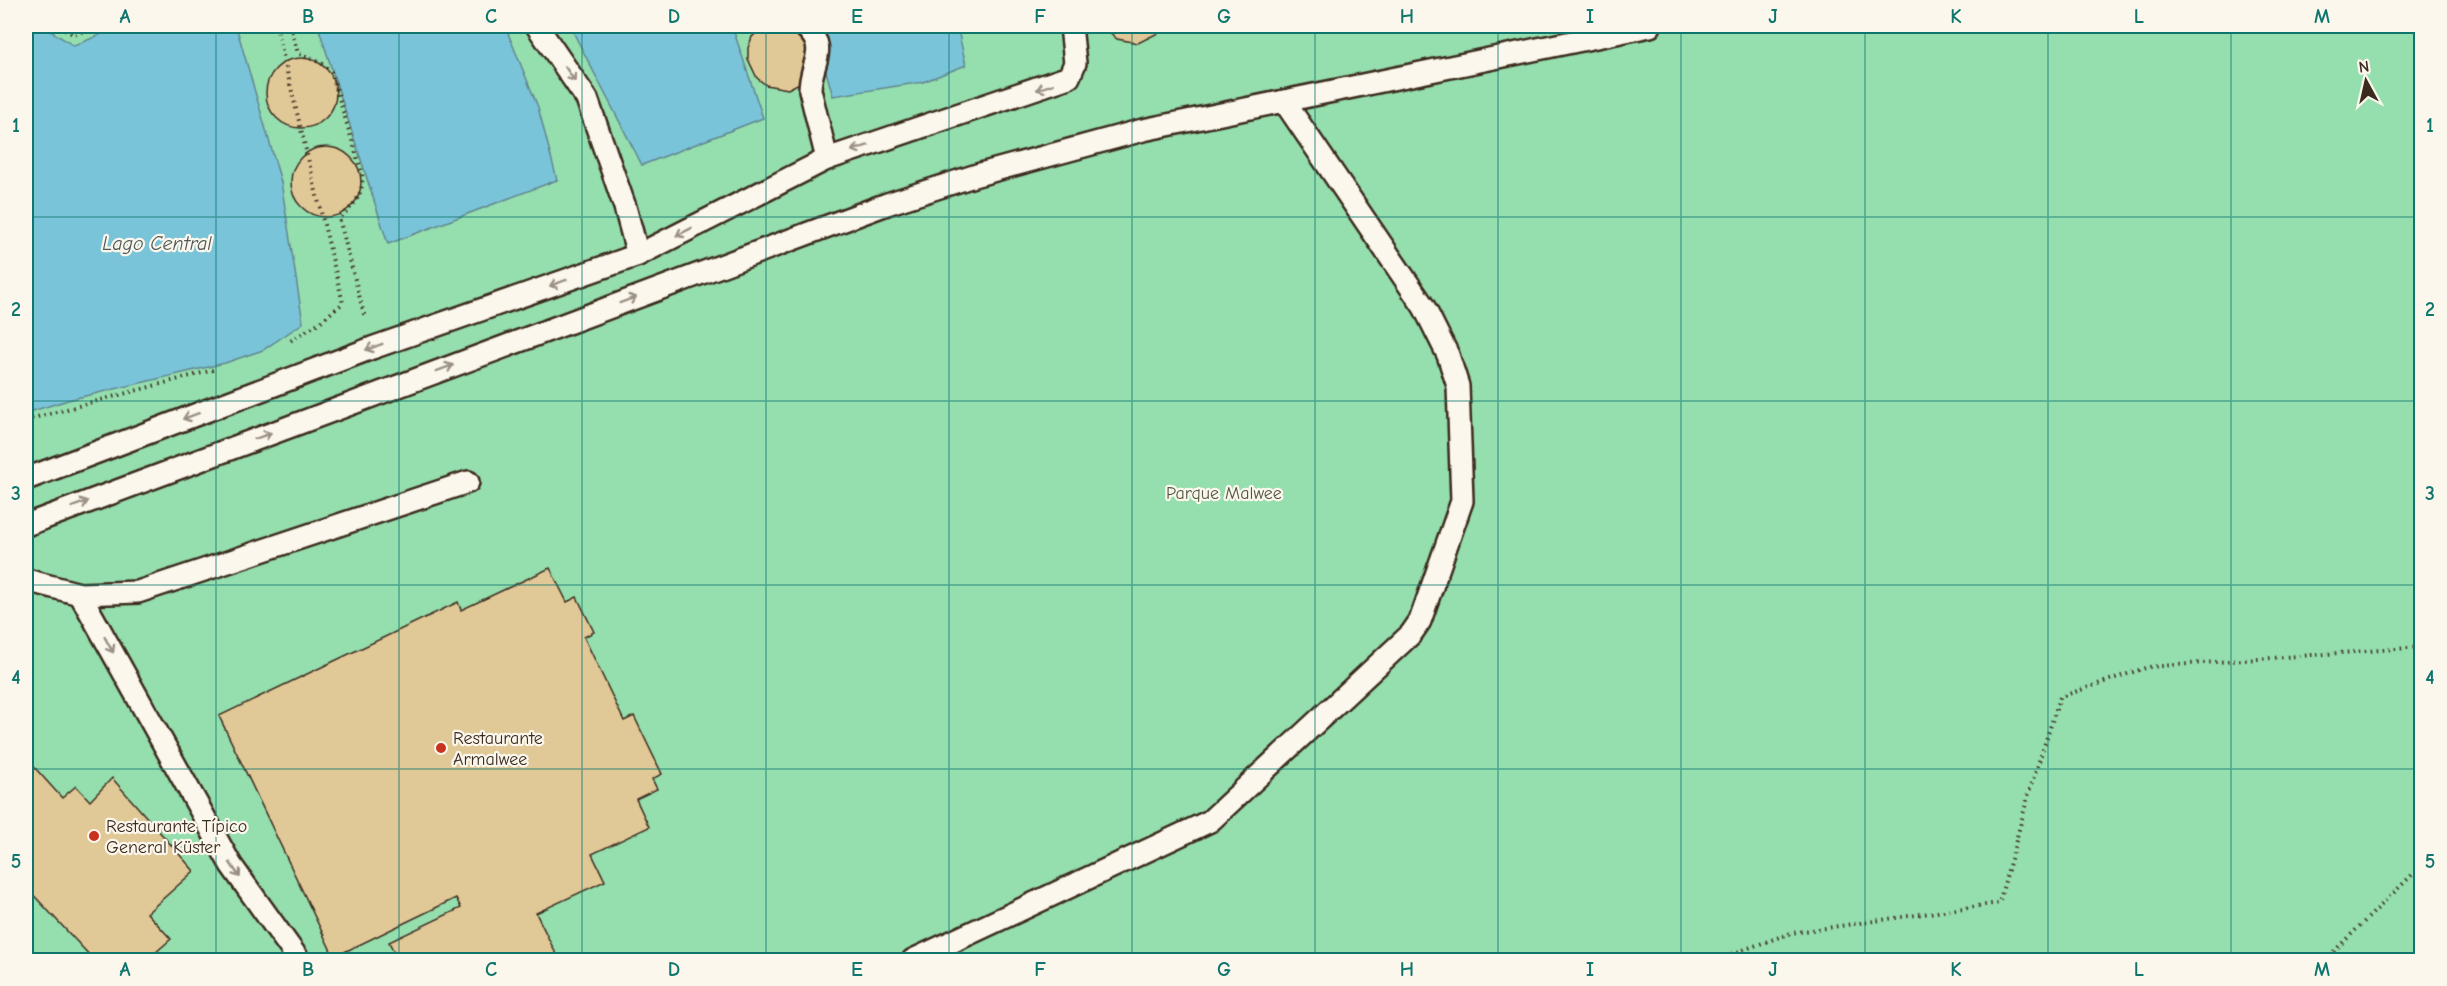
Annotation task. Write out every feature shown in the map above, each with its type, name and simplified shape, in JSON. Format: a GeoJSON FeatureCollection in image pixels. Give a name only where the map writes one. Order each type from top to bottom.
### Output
{"type":"FeatureCollection","features":[{"type":"Feature","properties":{"kind":"lane"},"geometry":{"type":"LineString","coordinates":[[537,26],[587,99],[625,207],[638,255]]}},
{"type":"Feature","properties":{"kind":"lane"},"geometry":{"type":"LineString","coordinates":[[804,26],[812,33],[818,46],[819,57],[810,80],[810,90],[827,159]]}},
{"type":"Feature","properties":{"kind":"lane"},"geometry":{"type":"LineString","coordinates":[[26,479],[372,348],[638,255],[827,159],[1069,77],[1075,63],[1071,26]]}},
{"type":"Feature","properties":{"kind":"lane"},"geometry":{"type":"LineString","coordinates":[[26,525],[899,201],[976,175],[1143,130],[1650,26]]}},
{"type":"Feature","properties":{"kind":"lane"},"geometry":{"type":"LineString","coordinates":[[913,960],[1210,822],[1412,634],[1420,621],[1462,501],[1458,386],[1448,355],[1424,307],[1284,100]]}},
{"type":"Feature","properties":{"kind":"lane"},"geometry":{"type":"LineString","coordinates":[[26,580],[80,594],[138,592],[468,482]]}},
{"type":"Feature","properties":{"kind":"lane"},"geometry":{"type":"LineString","coordinates":[[80,594],[231,865],[299,960]]}},
{"type":"Feature","properties":{"kind":"path"},"geometry":{"type":"LineString","coordinates":[[26,30],[29,26]]}},
{"type":"Feature","properties":{"kind":"path"},"geometry":{"type":"LineString","coordinates":[[60,26],[74,35],[95,26]]}},
{"type":"Feature","properties":{"kind":"path"},"geometry":{"type":"LineString","coordinates":[[276,26],[343,303],[320,322],[286,344]]}},
{"type":"Feature","properties":{"kind":"path"},"geometry":{"type":"LineString","coordinates":[[290,26],[298,53],[323,64],[331,72],[362,173],[363,186],[358,199],[352,208],[339,218],[372,348]]}},
{"type":"Feature","properties":{"kind":"path"},"geometry":{"type":"LineString","coordinates":[[26,420],[223,368]]}},
{"type":"Feature","properties":{"kind":"path"},"geometry":{"type":"LineString","coordinates":[[1715,960],[1791,933],[1999,903],[2030,789],[2060,697],[2148,667],[2421,647]]}},
{"type":"Feature","properties":{"kind":"path"},"geometry":{"type":"LineString","coordinates":[[2325,960],[2415,872],[2421,872]]}},
{"type":"Feature","properties":{"kind":"green space","name":"Parque Malwee"},"geometry":{"type":"Polygon","coordinates":[[[26,26],[2421,26],[2421,960],[26,960],[26,26]]]}},
{"type":"Feature","properties":{"kind":"water","name":"Lago Central"},"geometry":{"type":"Polygon","coordinates":[[[34,26],[43,26],[74,46],[120,26],[236,26],[281,182],[303,323],[263,350],[225,363],[68,400],[26,413],[26,40],[34,26]]]}},
{"type":"Feature","properties":{"kind":"water"},"geometry":{"type":"Polygon","coordinates":[[[318,26],[505,26],[538,107],[557,180],[388,244],[318,26]]]}},
{"type":"Feature","properties":{"kind":"water"},"geometry":{"type":"Polygon","coordinates":[[[570,26],[732,26],[763,118],[642,165],[570,26]]]}},
{"type":"Feature","properties":{"kind":"water"},"geometry":{"type":"Polygon","coordinates":[[[813,26],[957,26],[966,65],[923,82],[833,96],[813,26]]]}},
{"type":"Feature","properties":{"kind":"building"},"geometry":{"type":"Polygon","coordinates":[[[764,26],[803,26],[812,34],[807,79],[788,89],[766,85],[757,78],[748,59],[748,48],[752,37],[764,26]]]}},
{"type":"Feature","properties":{"kind":"building"},"geometry":{"type":"Polygon","coordinates":[[[1103,26],[1163,26],[1158,33],[1138,43],[1117,39],[1103,26]]]}},
{"type":"Feature","properties":{"kind":"building"},"geometry":{"type":"Polygon","coordinates":[[[301,58],[320,64],[330,74],[336,93],[330,112],[320,122],[301,128],[282,122],[272,112],[266,93],[272,74],[282,64],[301,58]]]}},
{"type":"Feature","properties":{"kind":"building"},"geometry":{"type":"Polygon","coordinates":[[[326,147],[345,153],[355,163],[361,182],[355,201],[345,211],[326,217],[307,211],[297,201],[291,182],[297,163],[307,153],[326,147]]]}},
{"type":"Feature","properties":{"kind":"building","name":"Restaurante Armalwee"},"geometry":{"type":"Polygon","coordinates":[[[550,568],[567,602],[577,597],[594,632],[584,637],[624,721],[634,716],[662,774],[652,779],[657,789],[636,799],[649,827],[592,854],[605,881],[536,913],[559,960],[398,960],[389,942],[461,908],[456,898],[334,957],[219,716],[458,602],[461,610],[550,568]]]}},
{"type":"Feature","properties":{"kind":"building","name":"Restaurante Típico General Küster"},"geometry":{"type":"Polygon","coordinates":[[[26,758],[62,798],[76,786],[90,801],[112,778],[194,871],[147,913],[171,939],[147,960],[94,960],[26,887],[26,758]]]}},
{"type":"Feature","properties":{"kind":"place","name":"Restaurante Armalwee"},"geometry":{"type":"Point","coordinates":[441,748]}},
{"type":"Feature","properties":{"kind":"place","name":"Restaurante Típico General Küster"},"geometry":{"type":"Point","coordinates":[94,836]}}]}
